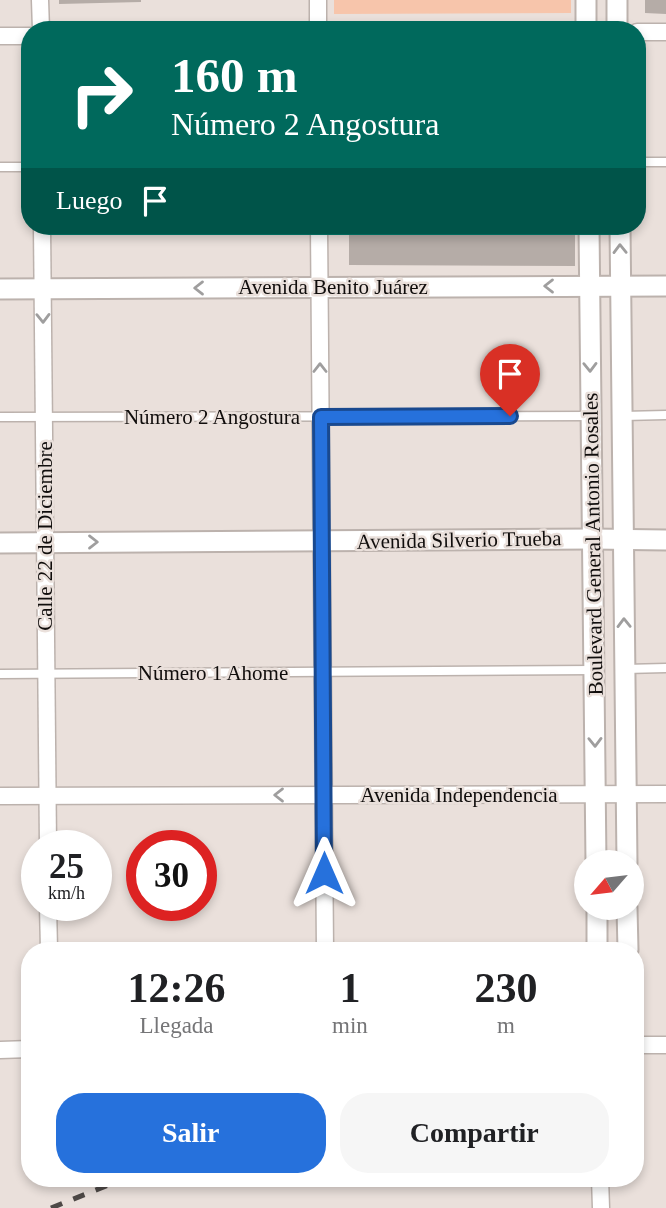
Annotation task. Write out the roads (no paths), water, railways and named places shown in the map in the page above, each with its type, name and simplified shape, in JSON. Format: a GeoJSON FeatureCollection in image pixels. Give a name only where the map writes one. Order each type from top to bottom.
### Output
{"type":"FeatureCollection","features":[{"type":"Feature","properties":{"kind":"street"},"geometry":{"type":"LineString","coordinates":[[40,0],[41,21]]}},
{"type":"Feature","properties":{"kind":"street"},"geometry":{"type":"LineString","coordinates":[[318,0],[318,21]]}},
{"type":"Feature","properties":{"kind":"street"},"geometry":{"type":"LineString","coordinates":[[586,0],[586,21]]}},
{"type":"Feature","properties":{"kind":"street"},"geometry":{"type":"LineString","coordinates":[[617,0],[617,21]]}},
{"type":"Feature","properties":{"kind":"street"},"geometry":{"type":"LineString","coordinates":[[646,32],[666,32]]}},
{"type":"Feature","properties":{"kind":"street"},"geometry":{"type":"LineString","coordinates":[[0,36],[21,36]]}},
{"type":"Feature","properties":{"kind":"street","name":"Calle 22 de Diciembre"},"geometry":{"type":"LineString","coordinates":[[42,235],[48,830]]}},
{"type":"Feature","properties":{"kind":"street"},"geometry":{"type":"LineString","coordinates":[[319,235],[324,942]]}},
{"type":"Feature","properties":{"kind":"street","name":"Boulevard General Antonio Rosales"},"geometry":{"type":"LineString","coordinates":[[589,235],[596,850]]}},
{"type":"Feature","properties":{"kind":"street","name":"Boulevard General Antonio Rosales"},"geometry":{"type":"LineString","coordinates":[[620,235],[627,850]]}},
{"type":"Feature","properties":{"kind":"street","name":"Avenida Benito Juárez"},"geometry":{"type":"LineString","coordinates":[[0,289],[666,286]]}},
{"type":"Feature","properties":{"kind":"street","name":"Avenida Silverio Trueba"},"geometry":{"type":"LineString","coordinates":[[0,543],[666,540]]}},
{"type":"Feature","properties":{"kind":"street","name":"Avenida Independencia"},"geometry":{"type":"LineString","coordinates":[[0,796],[666,794]]}},
{"type":"Feature","properties":{"kind":"street"},"geometry":{"type":"LineString","coordinates":[[597,920],[597,942]]}},
{"type":"Feature","properties":{"kind":"street"},"geometry":{"type":"LineString","coordinates":[[627,920],[628,942]]}},
{"type":"Feature","properties":{"kind":"street"},"geometry":{"type":"LineString","coordinates":[[48,921],[48,942]]}},
{"type":"Feature","properties":{"kind":"street"},"geometry":{"type":"LineString","coordinates":[[644,1045],[666,1045]]}},
{"type":"Feature","properties":{"kind":"street"},"geometry":{"type":"LineString","coordinates":[[0,1050],[21,1049]]}},
{"type":"Feature","properties":{"kind":"street"},"geometry":{"type":"LineString","coordinates":[[600,1187],[601,1208]]}},
{"type":"Feature","properties":{"kind":"lane"},"geometry":{"type":"LineString","coordinates":[[646,162],[666,162]]}},
{"type":"Feature","properties":{"kind":"lane"},"geometry":{"type":"LineString","coordinates":[[0,167],[21,167]]}},
{"type":"Feature","properties":{"kind":"lane"},"geometry":{"type":"LineString","coordinates":[[622,415],[666,415]]}},
{"type":"Feature","properties":{"kind":"lane","name":"Número 2 Angostura"},"geometry":{"type":"LineString","coordinates":[[0,417],[591,416]]}},
{"type":"Feature","properties":{"kind":"lane"},"geometry":{"type":"LineString","coordinates":[[625,669],[666,668]]}},
{"type":"Feature","properties":{"kind":"lane","name":"Número 1 Ahome"},"geometry":{"type":"LineString","coordinates":[[0,674],[594,670]]}},
{"type":"Feature","properties":{"kind":"railway"},"geometry":{"type":"LineString","coordinates":[[51,1208],[104,1187]]}}]}
